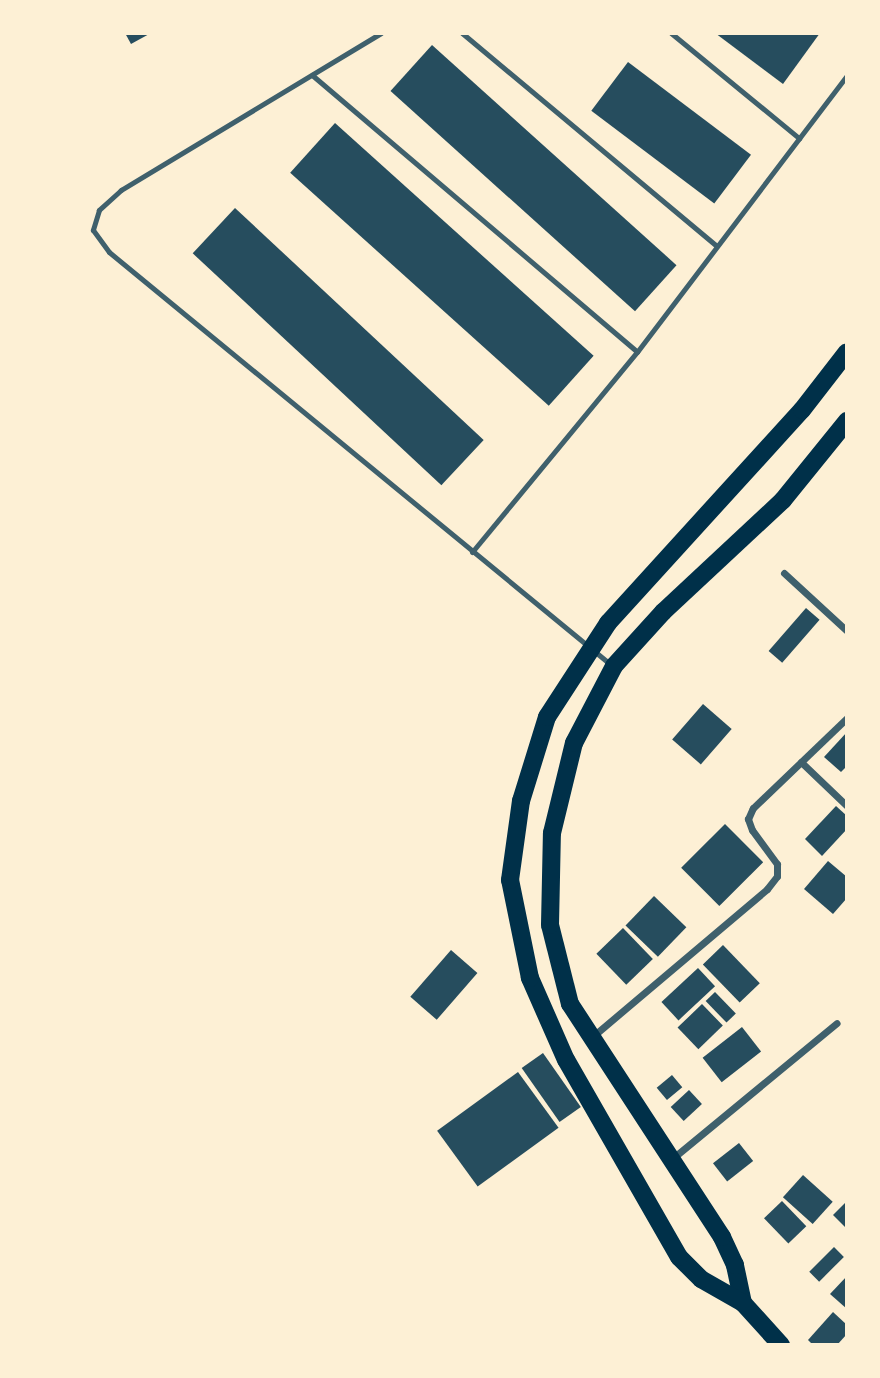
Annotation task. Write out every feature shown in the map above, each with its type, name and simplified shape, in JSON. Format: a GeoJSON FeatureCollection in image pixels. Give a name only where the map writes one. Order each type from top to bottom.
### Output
{"type":"FeatureCollection","features":[{"type":"Feature","properties":{"kind":"main road"},"geometry":{"type":"LineString","coordinates":[[780,1345],[743,1303],[701,1279],[679,1257],[566,1060],[530,978],[510,880],[521,801],[547,717],[608,623],[802,410],[847,352]]}},
{"type":"Feature","properties":{"kind":"main road"},"geometry":{"type":"LineString","coordinates":[[743,1303],[735,1265],[722,1237],[570,1004],[550,925],[552,833],[574,743],[614,666],[663,612],[783,500],[847,421]]}},
{"type":"Feature","properties":{"kind":"street"},"geometry":{"type":"LineString","coordinates":[[784,573],[847,631]]}},
{"type":"Feature","properties":{"kind":"street"},"geometry":{"type":"LineString","coordinates":[[592,1037],[777,876],[777,864],[748,819],[752,808],[847,718]]}},
{"type":"Feature","properties":{"kind":"street"},"geometry":{"type":"LineString","coordinates":[[801,762],[847,806]]}},
{"type":"Feature","properties":{"kind":"street"},"geometry":{"type":"LineString","coordinates":[[671,1159],[837,1023]]}},
{"type":"Feature","properties":{"kind":"lane"},"geometry":{"type":"LineString","coordinates":[[381,33],[121,190],[99,211],[93,230],[109,252],[590,650],[614,666]]}},
{"type":"Feature","properties":{"kind":"lane"},"geometry":{"type":"LineString","coordinates":[[462,33],[717,246]]}},
{"type":"Feature","properties":{"kind":"lane"},"geometry":{"type":"LineString","coordinates":[[671,33],[799,138]]}},
{"type":"Feature","properties":{"kind":"lane"},"geometry":{"type":"LineString","coordinates":[[312,75],[637,352]]}},
{"type":"Feature","properties":{"kind":"lane"},"geometry":{"type":"LineString","coordinates":[[472,552],[637,352],[847,75]]}},
{"type":"Feature","properties":{"kind":"building"},"geometry":{"type":"Polygon","coordinates":[[[125,33],[151,33],[131,44],[125,33]]]}},
{"type":"Feature","properties":{"kind":"building"},"geometry":{"type":"Polygon","coordinates":[[[715,33],[820,33],[783,84],[715,33]]]}},
{"type":"Feature","properties":{"kind":"building"},"geometry":{"type":"Polygon","coordinates":[[[432,45],[676,265],[635,311],[391,91],[432,45]]]}},
{"type":"Feature","properties":{"kind":"building"},"geometry":{"type":"Polygon","coordinates":[[[628,62],[751,155],[714,203],[591,111],[628,62]]]}},
{"type":"Feature","properties":{"kind":"building"},"geometry":{"type":"Polygon","coordinates":[[[335,123],[594,356],[549,406],[290,173],[335,123]]]}},
{"type":"Feature","properties":{"kind":"building"},"geometry":{"type":"Polygon","coordinates":[[[235,208],[484,440],[441,485],[193,253],[235,208]]]}},
{"type":"Feature","properties":{"kind":"building"},"geometry":{"type":"Polygon","coordinates":[[[806,608],[820,620],[782,663],[769,651],[806,608]]]}},
{"type":"Feature","properties":{"kind":"building"},"geometry":{"type":"Polygon","coordinates":[[[703,704],[732,729],[701,764],[672,739],[703,704]]]}},
{"type":"Feature","properties":{"kind":"building"},"geometry":{"type":"Polygon","coordinates":[[[847,732],[847,766],[841,772],[824,757],[847,732]]]}},
{"type":"Feature","properties":{"kind":"building"},"geometry":{"type":"Polygon","coordinates":[[[836,806],[847,816],[847,829],[822,856],[805,839],[836,806]]]}},
{"type":"Feature","properties":{"kind":"building"},"geometry":{"type":"Polygon","coordinates":[[[725,824],[763,862],[719,906],[681,868],[725,824]]]}},
{"type":"Feature","properties":{"kind":"building"},"geometry":{"type":"Polygon","coordinates":[[[828,861],[847,877],[847,898],[833,914],[804,889],[828,861]]]}},
{"type":"Feature","properties":{"kind":"building"},"geometry":{"type":"Polygon","coordinates":[[[654,896],[686,927],[658,957],[626,925],[654,896]]]}},
{"type":"Feature","properties":{"kind":"building"},"geometry":{"type":"Polygon","coordinates":[[[623,928],[653,959],[626,985],[596,954],[623,928]]]}},
{"type":"Feature","properties":{"kind":"building"},"geometry":{"type":"Polygon","coordinates":[[[723,945],[760,983],[740,1003],[703,964],[723,945]]]}},
{"type":"Feature","properties":{"kind":"building"},"geometry":{"type":"Polygon","coordinates":[[[451,950],[477,973],[437,1020],[410,997],[451,950]]]}},
{"type":"Feature","properties":{"kind":"building"},"geometry":{"type":"Polygon","coordinates":[[[698,968],[715,986],[678,1020],[661,1002],[698,968]]]}},
{"type":"Feature","properties":{"kind":"building"},"geometry":{"type":"Polygon","coordinates":[[[715,992],[736,1014],[726,1023],[706,1001],[715,992]]]}},
{"type":"Feature","properties":{"kind":"building"},"geometry":{"type":"Polygon","coordinates":[[[702,1004],[723,1026],[698,1049],[678,1028],[702,1004]]]}},
{"type":"Feature","properties":{"kind":"building"},"geometry":{"type":"Polygon","coordinates":[[[742,1027],[761,1051],[722,1082],[703,1058],[742,1027]]]}},
{"type":"Feature","properties":{"kind":"building"},"geometry":{"type":"Polygon","coordinates":[[[543,1053],[581,1107],[560,1122],[522,1068],[543,1053]]]}},
{"type":"Feature","properties":{"kind":"building"},"geometry":{"type":"Polygon","coordinates":[[[518,1072],[559,1128],[478,1187],[437,1131],[518,1072]]]}},
{"type":"Feature","properties":{"kind":"building"},"geometry":{"type":"Polygon","coordinates":[[[672,1075],[682,1087],[667,1100],[657,1088],[672,1075]]]}},
{"type":"Feature","properties":{"kind":"building"},"geometry":{"type":"Polygon","coordinates":[[[689,1090],[702,1104],[684,1121],[671,1107],[689,1090]]]}},
{"type":"Feature","properties":{"kind":"building"},"geometry":{"type":"Polygon","coordinates":[[[739,1143],[753,1161],[727,1181],[713,1163],[739,1143]]]}},
{"type":"Feature","properties":{"kind":"building"},"geometry":{"type":"Polygon","coordinates":[[[803,1175],[833,1202],[813,1224],[783,1197],[803,1175]]]}},
{"type":"Feature","properties":{"kind":"building"},"geometry":{"type":"Polygon","coordinates":[[[782,1201],[806,1226],[788,1244],[764,1218],[782,1201]]]}},
{"type":"Feature","properties":{"kind":"building"},"geometry":{"type":"Polygon","coordinates":[[[847,1201],[847,1229],[833,1215],[847,1201]]]}},
{"type":"Feature","properties":{"kind":"building"},"geometry":{"type":"Polygon","coordinates":[[[834,1247],[844,1257],[819,1282],[809,1272],[834,1247]]]}},
{"type":"Feature","properties":{"kind":"building"},"geometry":{"type":"Polygon","coordinates":[[[847,1276],[847,1309],[830,1294],[847,1276]]]}},
{"type":"Feature","properties":{"kind":"building"},"geometry":{"type":"Polygon","coordinates":[[[833,1312],[847,1325],[847,1334],[837,1345],[813,1345],[808,1340],[833,1312]]]}}]}
